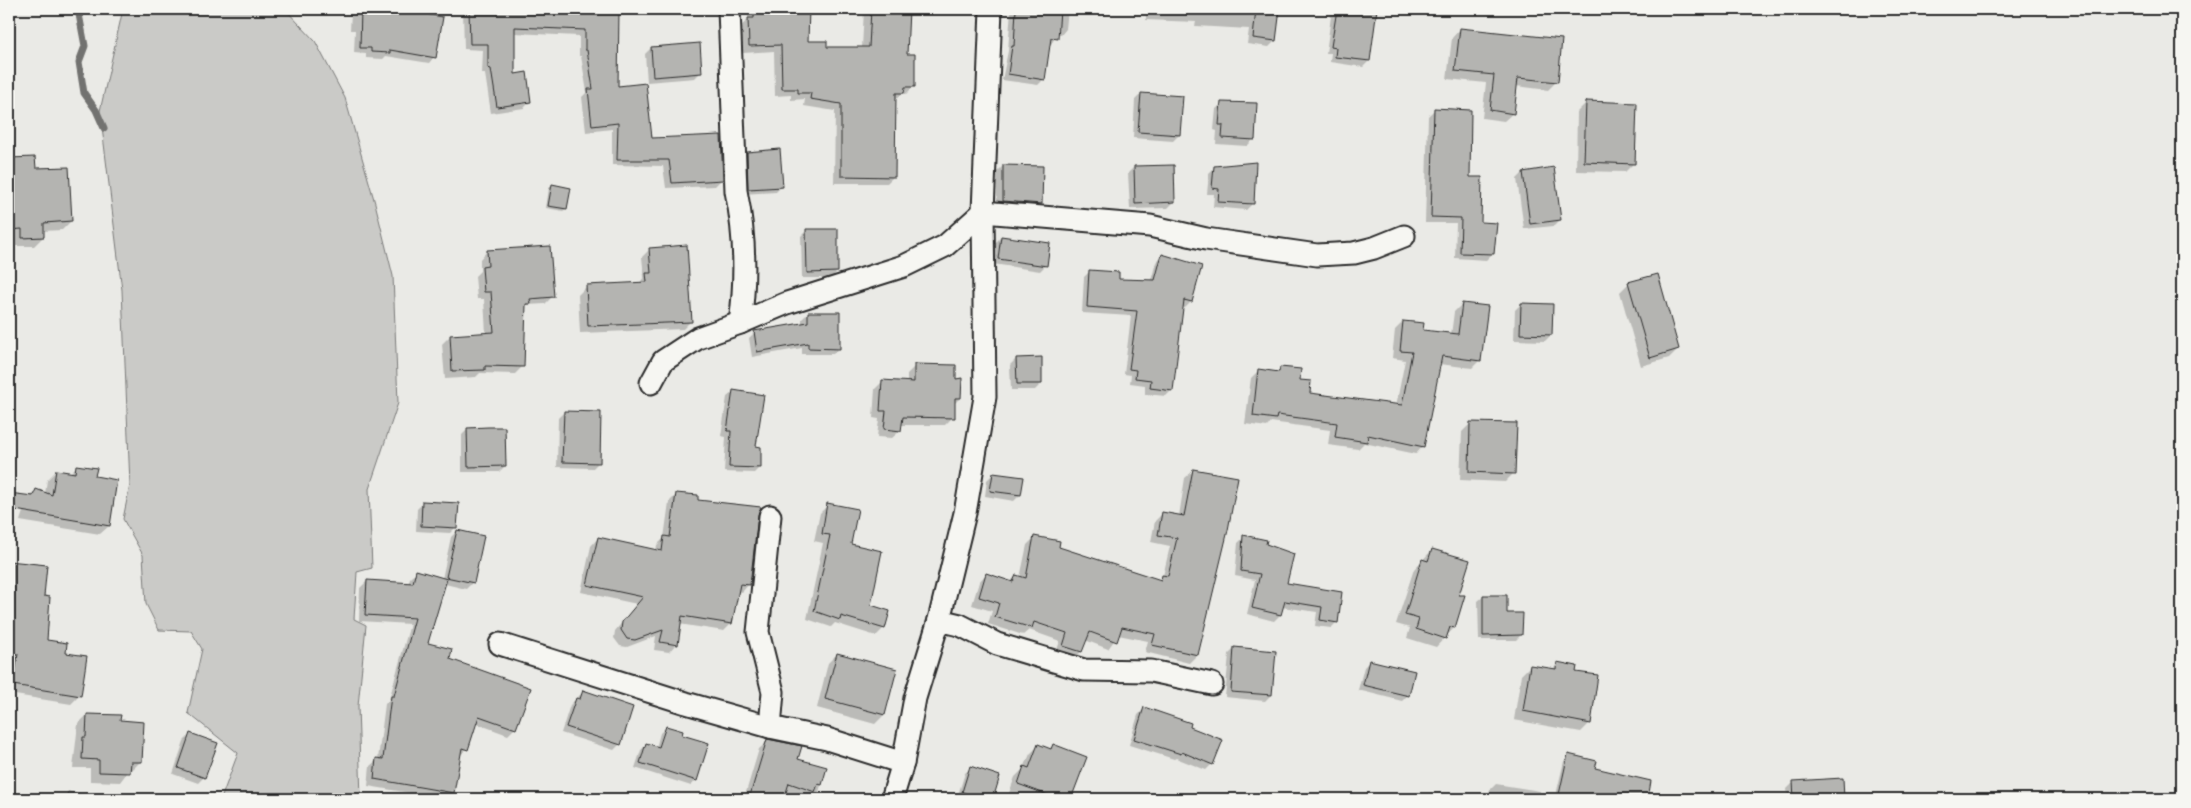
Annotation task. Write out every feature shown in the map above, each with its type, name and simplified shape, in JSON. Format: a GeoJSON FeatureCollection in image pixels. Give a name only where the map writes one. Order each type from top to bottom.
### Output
{"type":"FeatureCollection","features":[{"type":"Feature","properties":{"kind":"street"},"geometry":{"type":"LineString","coordinates":[[729,9],[736,191],[741,213],[745,290],[740,323]]}},
{"type":"Feature","properties":{"kind":"street"},"geometry":{"type":"LineString","coordinates":[[892,799],[903,763],[915,698],[939,620],[964,513],[985,397],[983,212],[991,9]]}},
{"type":"Feature","properties":{"kind":"street"},"geometry":{"type":"LineString","coordinates":[[650,383],[663,361],[698,338],[787,303],[904,266],[946,246],[983,212],[1150,226],[1206,239],[1317,255],[1354,253],[1374,248],[1404,236]]}},
{"type":"Feature","properties":{"kind":"street"},"geometry":{"type":"LineString","coordinates":[[770,516],[758,632],[773,692],[770,727]]}},
{"type":"Feature","properties":{"kind":"street"},"geometry":{"type":"LineString","coordinates":[[939,620],[960,625],[997,644],[1084,670],[1150,671],[1212,684]]}},
{"type":"Feature","properties":{"kind":"street"},"geometry":{"type":"LineString","coordinates":[[500,644],[770,727],[827,739],[903,763]]}},
{"type":"Feature","properties":{"kind":"shaded area"},"geometry":{"type":"Polygon","coordinates":[[[123,9],[285,9],[315,41],[345,98],[375,203],[393,276],[398,403],[369,489],[372,568],[357,572],[354,619],[366,625],[358,706],[361,799],[221,799],[238,753],[188,713],[202,649],[191,631],[159,630],[146,604],[143,555],[123,519],[130,485],[122,290],[100,111],[123,9]]]}},
{"type":"Feature","properties":{"kind":"shaded area"},"geometry":{"type":"Polygon","coordinates":[[[68,792],[105,799],[65,799],[68,792]]]}},
{"type":"Feature","properties":{"kind":"building"},"geometry":{"type":"Polygon","coordinates":[[[361,9],[396,9],[443,17],[436,58],[390,50],[390,53],[371,52],[371,48],[360,48],[361,9]]]}},
{"type":"Feature","properties":{"kind":"building"},"geometry":{"type":"Polygon","coordinates":[[[469,9],[619,9],[618,86],[646,83],[652,138],[721,135],[723,180],[672,183],[669,160],[617,160],[618,123],[592,126],[588,89],[593,89],[587,50],[585,50],[585,30],[515,27],[515,74],[527,72],[531,102],[497,107],[491,69],[488,68],[488,44],[470,44],[469,9]]]}},
{"type":"Feature","properties":{"kind":"building"},"geometry":{"type":"Polygon","coordinates":[[[754,9],[809,9],[808,41],[827,41],[827,47],[869,47],[871,9],[909,9],[907,54],[915,54],[915,87],[905,87],[904,93],[896,93],[895,177],[841,176],[841,104],[810,99],[811,93],[798,93],[798,89],[782,89],[781,45],[749,46],[748,18],[754,18],[754,9]]]}},
{"type":"Feature","properties":{"kind":"building"},"geometry":{"type":"Polygon","coordinates":[[[1016,9],[1060,9],[1058,39],[1051,38],[1045,80],[1008,74],[1012,46],[1014,46],[1016,9]]]}},
{"type":"Feature","properties":{"kind":"building"},"geometry":{"type":"Polygon","coordinates":[[[1256,9],[1280,9],[1276,41],[1253,38],[1256,9]]]}},
{"type":"Feature","properties":{"kind":"building"},"geometry":{"type":"Polygon","coordinates":[[[1337,9],[1377,9],[1370,61],[1335,57],[1336,48],[1331,47],[1337,9]]]}},
{"type":"Feature","properties":{"kind":"building"},"geometry":{"type":"Polygon","coordinates":[[[1460,28],[1562,39],[1558,82],[1518,78],[1514,114],[1490,110],[1494,75],[1455,71],[1460,28]]]}},
{"type":"Feature","properties":{"kind":"building"},"geometry":{"type":"Polygon","coordinates":[[[700,43],[702,73],[653,77],[651,47],[700,43]]]}},
{"type":"Feature","properties":{"kind":"building"},"geometry":{"type":"Polygon","coordinates":[[[1141,93],[1183,96],[1180,135],[1138,132],[1141,93]]]}},
{"type":"Feature","properties":{"kind":"building"},"geometry":{"type":"Polygon","coordinates":[[[1586,101],[1637,103],[1635,164],[1584,162],[1586,101]]]}},
{"type":"Feature","properties":{"kind":"building"},"geometry":{"type":"Polygon","coordinates":[[[1221,102],[1257,103],[1255,140],[1222,138],[1223,125],[1219,125],[1221,102]]]}},
{"type":"Feature","properties":{"kind":"building"},"geometry":{"type":"Polygon","coordinates":[[[1434,108],[1471,110],[1470,177],[1482,177],[1481,222],[1497,223],[1494,254],[1460,253],[1461,218],[1431,217],[1434,108]]]}},
{"type":"Feature","properties":{"kind":"building"},"geometry":{"type":"Polygon","coordinates":[[[780,149],[783,187],[748,189],[747,152],[780,149]]]}},
{"type":"Feature","properties":{"kind":"building"},"geometry":{"type":"Polygon","coordinates":[[[35,157],[36,168],[69,167],[72,221],[44,223],[44,237],[22,238],[22,229],[9,230],[9,158],[35,157]]]}},
{"type":"Feature","properties":{"kind":"building"},"geometry":{"type":"Polygon","coordinates":[[[1256,162],[1254,204],[1218,202],[1219,189],[1212,188],[1214,166],[1256,162]]]}},
{"type":"Feature","properties":{"kind":"building"},"geometry":{"type":"Polygon","coordinates":[[[1003,165],[1043,166],[1042,204],[1003,201],[1003,165]]]}},
{"type":"Feature","properties":{"kind":"building"},"geometry":{"type":"Polygon","coordinates":[[[1174,165],[1175,202],[1135,204],[1134,166],[1174,165]]]}},
{"type":"Feature","properties":{"kind":"building"},"geometry":{"type":"Polygon","coordinates":[[[1554,167],[1561,220],[1530,224],[1523,172],[1554,167]]]}},
{"type":"Feature","properties":{"kind":"building"},"geometry":{"type":"Polygon","coordinates":[[[552,184],[571,188],[567,209],[548,206],[552,184]]]}},
{"type":"Feature","properties":{"kind":"building"},"geometry":{"type":"Polygon","coordinates":[[[806,229],[838,229],[838,272],[807,273],[806,229]]]}},
{"type":"Feature","properties":{"kind":"building"},"geometry":{"type":"Polygon","coordinates":[[[1001,236],[1050,243],[1047,266],[998,259],[1001,236]]]}},
{"type":"Feature","properties":{"kind":"building"},"geometry":{"type":"Polygon","coordinates":[[[687,245],[692,322],[588,326],[586,285],[647,282],[646,273],[651,273],[649,248],[687,245]]]}},
{"type":"Feature","properties":{"kind":"building"},"geometry":{"type":"Polygon","coordinates":[[[550,246],[554,297],[530,299],[531,304],[526,304],[524,367],[485,366],[485,370],[452,371],[450,335],[494,332],[491,292],[484,292],[482,267],[488,266],[487,250],[550,246]]]}},
{"type":"Feature","properties":{"kind":"building"},"geometry":{"type":"Polygon","coordinates":[[[1162,254],[1202,266],[1192,302],[1184,300],[1173,391],[1150,388],[1151,380],[1135,378],[1136,370],[1129,369],[1137,311],[1087,307],[1089,270],[1119,272],[1119,279],[1155,280],[1162,254]]]}},
{"type":"Feature","properties":{"kind":"building"},"geometry":{"type":"Polygon","coordinates":[[[1658,274],[1679,349],[1650,358],[1628,282],[1658,274]]]}},
{"type":"Feature","properties":{"kind":"building"},"geometry":{"type":"Polygon","coordinates":[[[1462,303],[1488,306],[1481,361],[1442,356],[1424,447],[1368,435],[1367,442],[1335,437],[1337,423],[1277,415],[1276,419],[1253,416],[1258,369],[1279,372],[1280,367],[1301,369],[1300,380],[1311,381],[1310,393],[1402,405],[1412,352],[1400,351],[1403,321],[1424,323],[1423,330],[1458,334],[1462,303]]]}},
{"type":"Feature","properties":{"kind":"building"},"geometry":{"type":"Polygon","coordinates":[[[1521,303],[1553,304],[1552,335],[1520,334],[1521,303]]]}},
{"type":"Feature","properties":{"kind":"building"},"geometry":{"type":"Polygon","coordinates":[[[808,312],[840,312],[840,349],[808,348],[808,343],[757,352],[754,331],[808,322],[808,312]]]}},
{"type":"Feature","properties":{"kind":"building"},"geometry":{"type":"Polygon","coordinates":[[[1042,357],[1042,384],[1017,384],[1016,358],[1042,357]]]}},
{"type":"Feature","properties":{"kind":"building"},"geometry":{"type":"Polygon","coordinates":[[[914,364],[956,365],[956,379],[962,378],[961,398],[955,398],[955,418],[903,417],[901,431],[884,429],[886,411],[880,411],[882,380],[914,382],[914,364]]]}},
{"type":"Feature","properties":{"kind":"building"},"geometry":{"type":"Polygon","coordinates":[[[733,390],[764,395],[756,446],[761,447],[761,468],[729,467],[731,431],[727,431],[733,390]]]}},
{"type":"Feature","properties":{"kind":"building"},"geometry":{"type":"Polygon","coordinates":[[[564,411],[601,412],[600,463],[562,462],[564,411]]]}},
{"type":"Feature","properties":{"kind":"building"},"geometry":{"type":"Polygon","coordinates":[[[1470,422],[1517,423],[1515,474],[1469,472],[1470,422]]]}},
{"type":"Feature","properties":{"kind":"building"},"geometry":{"type":"Polygon","coordinates":[[[505,427],[506,466],[468,467],[467,428],[505,427]]]}},
{"type":"Feature","properties":{"kind":"building"},"geometry":{"type":"Polygon","coordinates":[[[76,465],[97,468],[95,476],[117,480],[110,526],[9,509],[9,493],[33,496],[36,489],[52,495],[56,470],[75,473],[76,465]]]}},
{"type":"Feature","properties":{"kind":"building"},"geometry":{"type":"Polygon","coordinates":[[[1193,469],[1238,477],[1228,530],[1198,655],[1152,645],[1155,634],[1122,627],[1117,642],[1090,632],[1082,652],[1063,646],[1067,633],[1034,622],[1032,628],[995,617],[999,603],[979,597],[986,573],[1013,582],[1016,575],[1026,578],[1034,536],[1060,541],[1059,547],[1161,580],[1162,575],[1168,576],[1177,538],[1158,535],[1162,512],[1184,516],[1193,469]]]}},
{"type":"Feature","properties":{"kind":"building"},"geometry":{"type":"Polygon","coordinates":[[[993,473],[1024,477],[1021,495],[990,491],[993,473]]]}},
{"type":"Feature","properties":{"kind":"building"},"geometry":{"type":"Polygon","coordinates":[[[676,493],[698,495],[698,500],[761,507],[758,515],[750,585],[740,584],[732,624],[682,616],[678,645],[660,642],[663,630],[635,640],[627,639],[621,630],[622,622],[643,597],[587,585],[598,537],[662,551],[664,536],[670,537],[676,493]]]}},
{"type":"Feature","properties":{"kind":"building"},"geometry":{"type":"Polygon","coordinates":[[[422,501],[459,503],[457,528],[421,526],[422,501]]]}},
{"type":"Feature","properties":{"kind":"building"},"geometry":{"type":"Polygon","coordinates":[[[827,503],[858,509],[851,544],[882,551],[871,605],[890,611],[885,629],[841,616],[840,620],[814,611],[830,535],[822,534],[827,503]]]}},
{"type":"Feature","properties":{"kind":"building"},"geometry":{"type":"Polygon","coordinates":[[[457,530],[484,536],[474,583],[446,577],[457,530]]]}},
{"type":"Feature","properties":{"kind":"building"},"geometry":{"type":"Polygon","coordinates":[[[1243,535],[1267,540],[1266,544],[1294,554],[1287,583],[1342,592],[1338,623],[1320,620],[1322,607],[1285,601],[1281,615],[1252,608],[1260,574],[1241,571],[1243,535]]]}},
{"type":"Feature","properties":{"kind":"building"},"geometry":{"type":"Polygon","coordinates":[[[1432,549],[1470,560],[1459,595],[1465,595],[1455,628],[1450,627],[1446,639],[1416,629],[1419,619],[1405,615],[1422,559],[1428,561],[1432,549]]]}},
{"type":"Feature","properties":{"kind":"building"},"geometry":{"type":"Polygon","coordinates":[[[9,561],[47,565],[44,596],[50,597],[47,640],[67,643],[66,653],[87,656],[81,696],[13,685],[18,654],[9,653],[9,561]]]}},
{"type":"Feature","properties":{"kind":"building"},"geometry":{"type":"Polygon","coordinates":[[[416,570],[447,579],[428,643],[452,649],[450,659],[531,688],[516,729],[479,716],[468,750],[462,748],[454,793],[374,779],[376,758],[383,759],[391,696],[394,696],[415,618],[365,615],[367,580],[413,583],[416,570]]]}},
{"type":"Feature","properties":{"kind":"building"},"geometry":{"type":"Polygon","coordinates":[[[1483,595],[1507,595],[1507,613],[1523,613],[1522,635],[1483,636],[1483,595]]]}},
{"type":"Feature","properties":{"kind":"building"},"geometry":{"type":"Polygon","coordinates":[[[1234,647],[1276,651],[1272,695],[1231,692],[1234,647]]]}},
{"type":"Feature","properties":{"kind":"building"},"geometry":{"type":"Polygon","coordinates":[[[837,653],[897,669],[885,715],[825,699],[837,653]]]}},
{"type":"Feature","properties":{"kind":"building"},"geometry":{"type":"Polygon","coordinates":[[[1369,660],[1415,671],[1409,696],[1363,685],[1369,660]]]}},
{"type":"Feature","properties":{"kind":"building"},"geometry":{"type":"Polygon","coordinates":[[[1557,662],[1577,666],[1576,672],[1598,675],[1591,724],[1523,711],[1530,665],[1556,669],[1557,662]]]}},
{"type":"Feature","properties":{"kind":"building"},"geometry":{"type":"Polygon","coordinates":[[[583,690],[633,707],[621,745],[566,727],[576,698],[580,699],[583,690]]]}},
{"type":"Feature","properties":{"kind":"building"},"geometry":{"type":"Polygon","coordinates":[[[1144,707],[1191,723],[1190,727],[1223,740],[1213,765],[1182,752],[1181,754],[1134,739],[1144,707]]]}},
{"type":"Feature","properties":{"kind":"building"},"geometry":{"type":"Polygon","coordinates":[[[87,714],[121,715],[120,720],[144,722],[142,762],[131,762],[130,773],[99,772],[99,760],[82,759],[83,737],[86,737],[87,714]]]}},
{"type":"Feature","properties":{"kind":"building"},"geometry":{"type":"Polygon","coordinates":[[[666,726],[683,731],[682,735],[709,743],[697,781],[640,763],[646,743],[659,747],[666,726]]]}},
{"type":"Feature","properties":{"kind":"building"},"geometry":{"type":"Polygon","coordinates":[[[190,733],[218,743],[205,778],[178,768],[190,733]]]}},
{"type":"Feature","properties":{"kind":"building"},"geometry":{"type":"Polygon","coordinates":[[[767,739],[802,746],[798,759],[827,767],[822,785],[818,784],[815,792],[789,783],[784,799],[749,799],[767,739]]]}},
{"type":"Feature","properties":{"kind":"building"},"geometry":{"type":"Polygon","coordinates":[[[1038,744],[1051,749],[1053,744],[1087,757],[1071,799],[1059,799],[1018,784],[1024,766],[1029,768],[1038,744]]]}},
{"type":"Feature","properties":{"kind":"building"},"geometry":{"type":"Polygon","coordinates":[[[1568,754],[1597,761],[1595,768],[1651,781],[1648,799],[1558,799],[1568,754]]]}},
{"type":"Feature","properties":{"kind":"building"},"geometry":{"type":"Polygon","coordinates":[[[970,766],[1000,776],[993,799],[983,799],[962,792],[970,766]]]}},
{"type":"Feature","properties":{"kind":"building"},"geometry":{"type":"Polygon","coordinates":[[[1843,778],[1844,799],[1794,799],[1793,781],[1843,778]]]}},
{"type":"Feature","properties":{"kind":"waterway"},"geometry":{"type":"LineString","coordinates":[[78,9],[85,46],[79,62],[84,93],[96,110],[104,128]]}}]}
